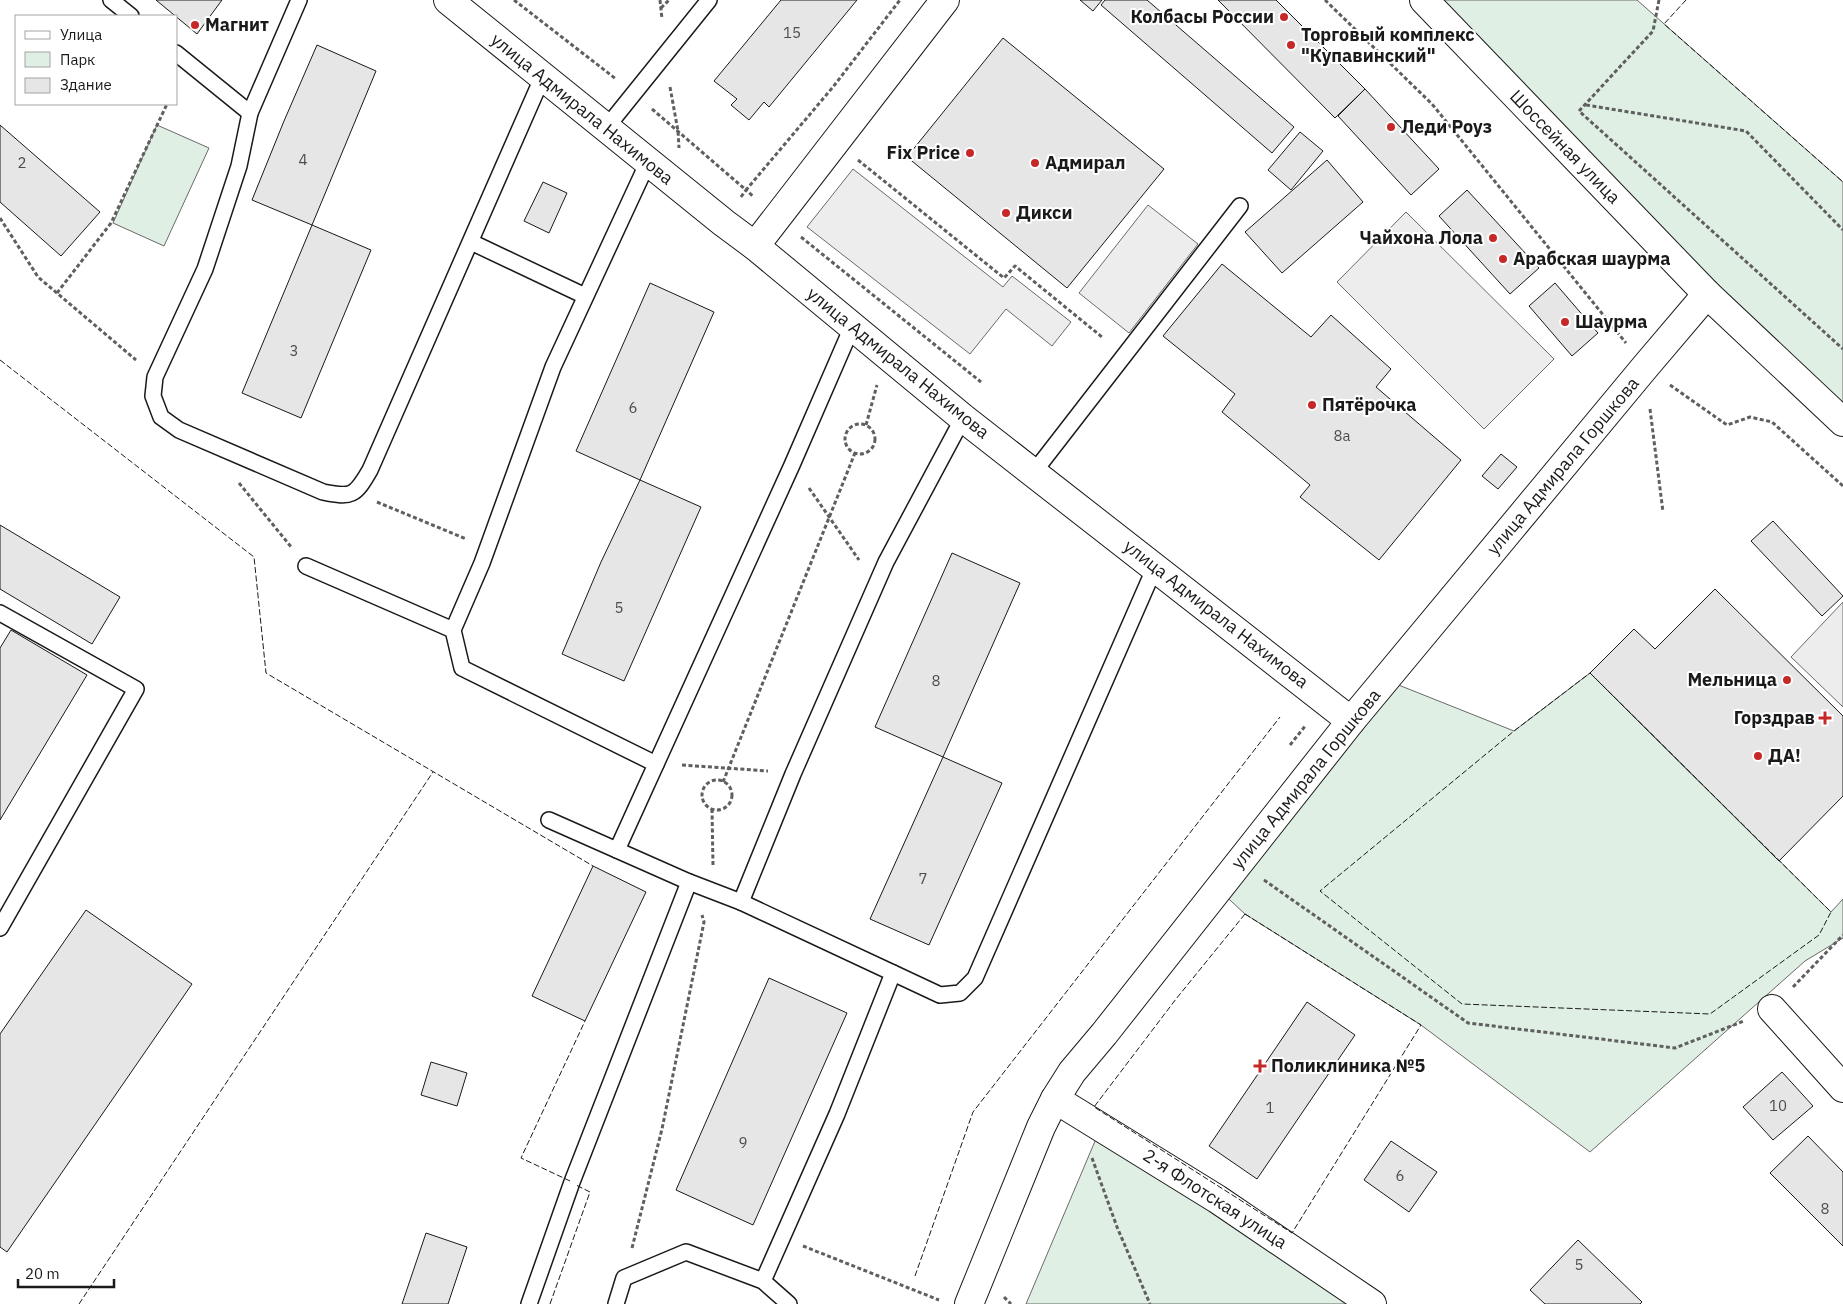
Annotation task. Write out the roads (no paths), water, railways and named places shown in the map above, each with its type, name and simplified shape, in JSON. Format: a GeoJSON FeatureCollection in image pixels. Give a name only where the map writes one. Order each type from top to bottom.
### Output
{"type":"FeatureCollection","features":[{"type":"Feature","properties":{"kind":"street","name":"улица Адмирала Нахимова"},"geometry":{"type":"LineString","coordinates":[[448,0],[680,188],[755,246],[964,418],[1351,721]]}},
{"type":"Feature","properties":{"kind":"street"},"geometry":{"type":"LineString","coordinates":[[755,246],[945,0]]}},
{"type":"Feature","properties":{"kind":"street","name":"Шоссейная улица"},"geometry":{"type":"LineString","coordinates":[[1424,0],[1707,294],[1843,422]]}},
{"type":"Feature","properties":{"kind":"street","name":"улица Адмирала Горшкова"},"geometry":{"type":"LineString","coordinates":[[969,1304],[1040,1127],[1055,1098],[1072,1072],[1351,721],[1707,294]]}},
{"type":"Feature","properties":{"kind":"street"},"geometry":{"type":"LineString","coordinates":[[1772,1009],[1843,1088]]}},
{"type":"Feature","properties":{"kind":"street","name":"2-я Флотская улица"},"geometry":{"type":"LineString","coordinates":[[1055,1098],[1217,1199],[1372,1304]]}},
{"type":"Feature","properties":{"kind":"lane"},"geometry":{"type":"LineString","coordinates":[[111,0],[130,15]]}},
{"type":"Feature","properties":{"kind":"lane"},"geometry":{"type":"LineString","coordinates":[[300,0],[250,113],[239,166],[205,269],[156,377],[153,396],[161,417],[179,430],[323,492],[345,496],[354,492],[359,489],[370,470],[543,76]]}},
{"type":"Feature","properties":{"kind":"lane"},"geometry":{"type":"LineString","coordinates":[[606,128],[709,0]]}},
{"type":"Feature","properties":{"kind":"lane"},"geometry":{"type":"LineString","coordinates":[[178,55],[250,113]]}},
{"type":"Feature","properties":{"kind":"lane"},"geometry":{"type":"LineString","coordinates":[[648,162],[554,367],[487,549],[453,630],[462,668],[656,764]]}},
{"type":"Feature","properties":{"kind":"lane"},"geometry":{"type":"LineString","coordinates":[[1034,472],[1240,206]]}},
{"type":"Feature","properties":{"kind":"lane"},"geometry":{"type":"LineString","coordinates":[[471,242],[586,296]]}},
{"type":"Feature","properties":{"kind":"lane"},"geometry":{"type":"LineString","coordinates":[[617,850],[792,465],[852,327]]}},
{"type":"Feature","properties":{"kind":"lane"},"geometry":{"type":"LineString","coordinates":[[742,902],[793,774],[886,562],[964,418]]}},
{"type":"Feature","properties":{"kind":"lane"},"geometry":{"type":"LineString","coordinates":[[306,566],[453,630]]}},
{"type":"Feature","properties":{"kind":"lane"},"geometry":{"type":"LineString","coordinates":[[549,820],[690,882],[742,902],[940,995],[960,993],[975,978],[1155,566]]}},
{"type":"Feature","properties":{"kind":"lane"},"geometry":{"type":"LineString","coordinates":[[0,613],[136,689],[0,928]]}},
{"type":"Feature","properties":{"kind":"lane"},"geometry":{"type":"LineString","coordinates":[[529,1304],[572,1182],[690,882]]}},
{"type":"Feature","properties":{"kind":"lane"},"geometry":{"type":"LineString","coordinates":[[763,1281],[837,1114],[893,973]]}},
{"type":"Feature","properties":{"kind":"lane"},"geometry":{"type":"LineString","coordinates":[[616,1304],[624,1278],[686,1252],[763,1281],[789,1304]]}},
{"type":"Feature","properties":{"kind":"place","name":"Колбасы России"},"geometry":{"type":"Point","coordinates":[1284,17]}},
{"type":"Feature","properties":{"kind":"place","name":"Магнит"},"geometry":{"type":"Point","coordinates":[195,25]}},
{"type":"Feature","properties":{"kind":"place","name":"Торговый комплекс \"Купавинский\""},"geometry":{"type":"Point","coordinates":[1291,45]}},
{"type":"Feature","properties":{"kind":"place","name":"Леди Роуз"},"geometry":{"type":"Point","coordinates":[1391,127]}},
{"type":"Feature","properties":{"kind":"place","name":"Fix Price"},"geometry":{"type":"Point","coordinates":[970,153]}},
{"type":"Feature","properties":{"kind":"place","name":"Адмирал"},"geometry":{"type":"Point","coordinates":[1035,163]}},
{"type":"Feature","properties":{"kind":"place","name":"Дикси"},"geometry":{"type":"Point","coordinates":[1006,213]}},
{"type":"Feature","properties":{"kind":"place","name":"Чайхона Лола"},"geometry":{"type":"Point","coordinates":[1493,238]}},
{"type":"Feature","properties":{"kind":"place","name":"Арабская шаурма"},"geometry":{"type":"Point","coordinates":[1503,259]}},
{"type":"Feature","properties":{"kind":"place","name":"Шаурма"},"geometry":{"type":"Point","coordinates":[1565,322]}},
{"type":"Feature","properties":{"kind":"place","name":"Пятёрочка"},"geometry":{"type":"Point","coordinates":[1312,405]}},
{"type":"Feature","properties":{"kind":"place","name":"Мельница"},"geometry":{"type":"Point","coordinates":[1787,680]}},
{"type":"Feature","properties":{"kind":"place","name":"Горздрав"},"geometry":{"type":"Point","coordinates":[1825,718]}},
{"type":"Feature","properties":{"kind":"place","name":"ДА!"},"geometry":{"type":"Point","coordinates":[1758,756]}},
{"type":"Feature","properties":{"kind":"place","name":"Поликлиника №5"},"geometry":{"type":"Point","coordinates":[1260,1066]}}]}
